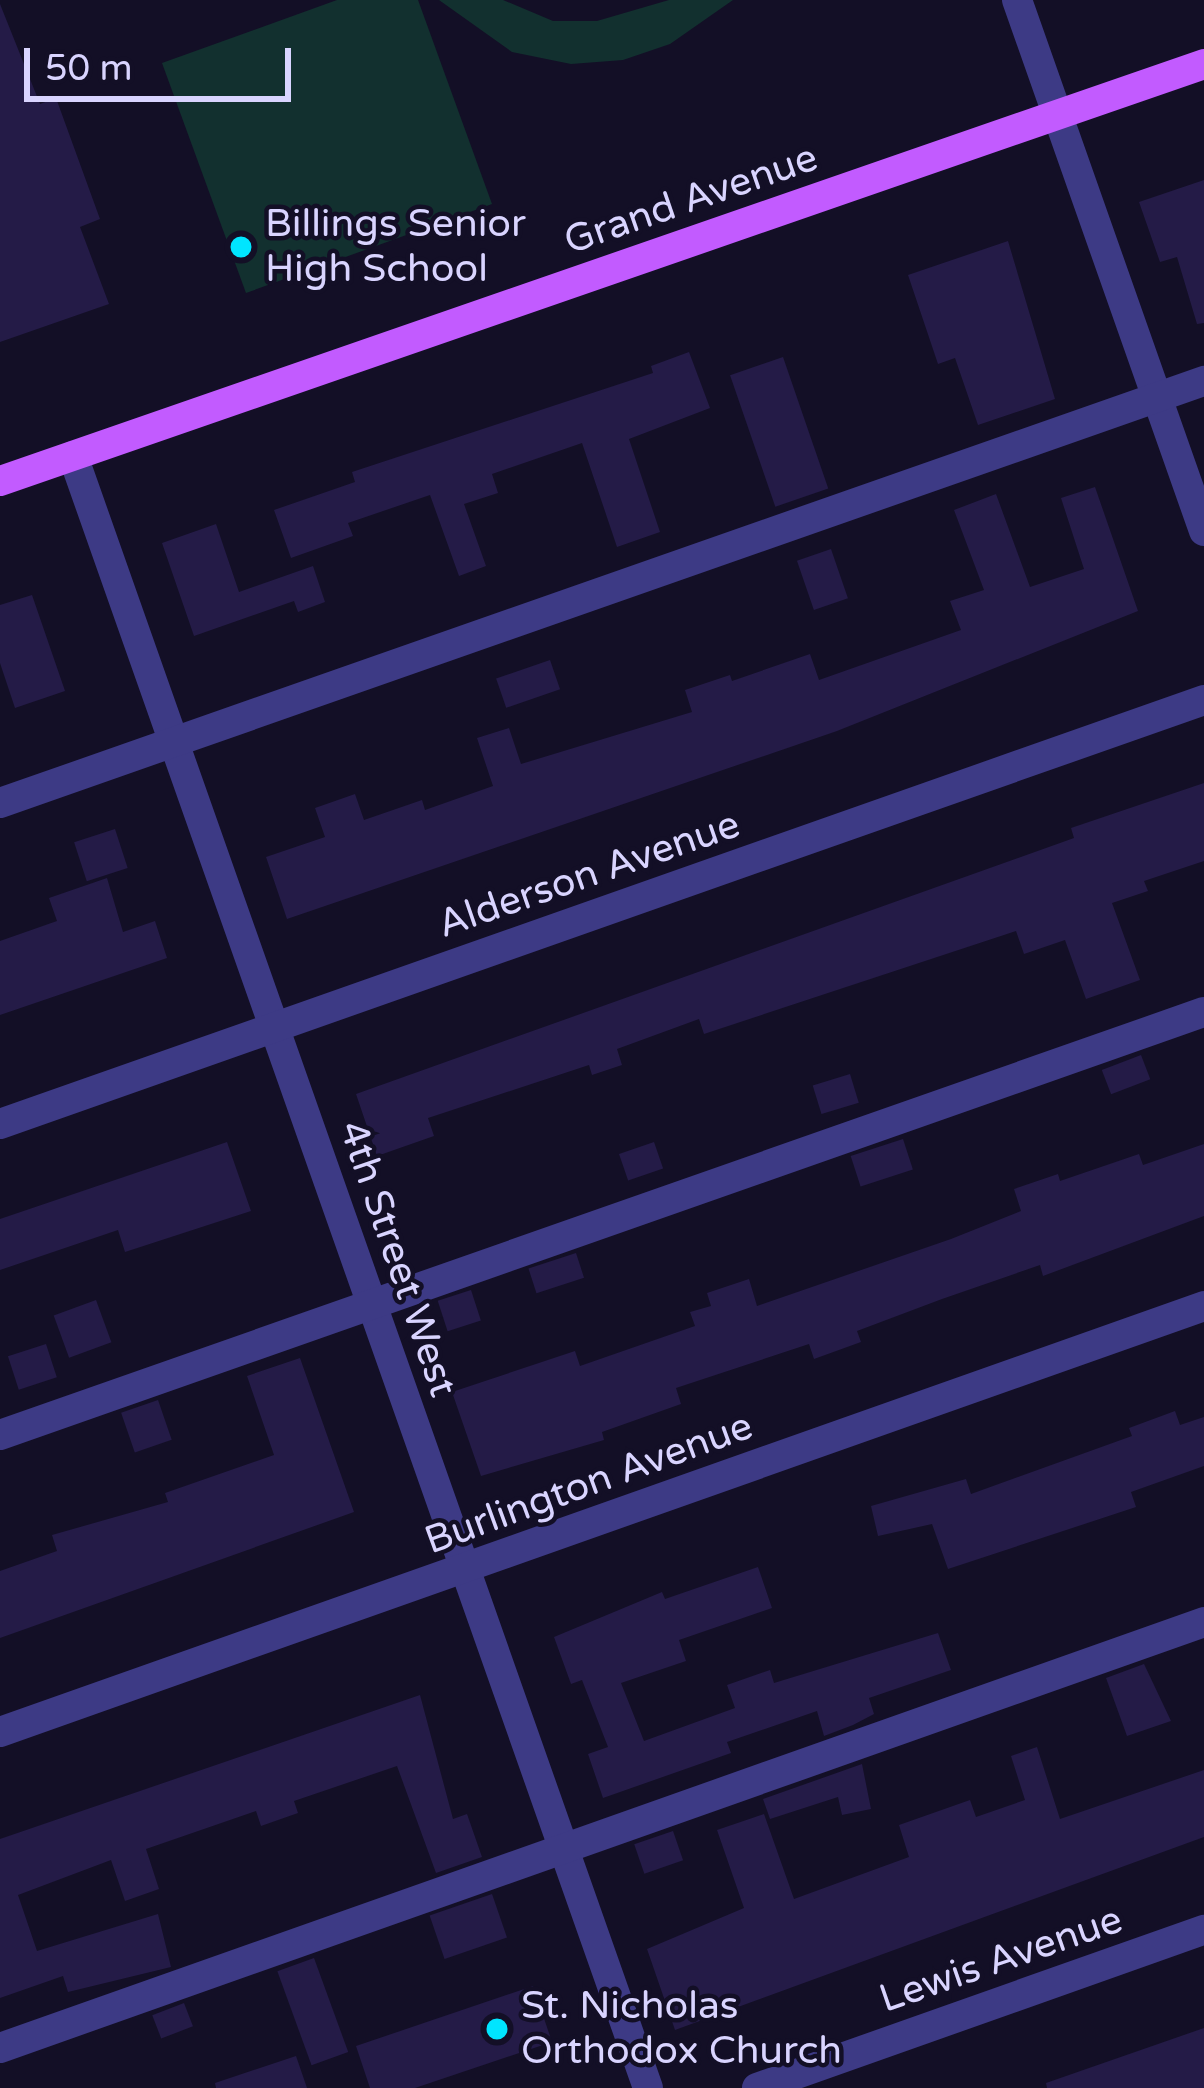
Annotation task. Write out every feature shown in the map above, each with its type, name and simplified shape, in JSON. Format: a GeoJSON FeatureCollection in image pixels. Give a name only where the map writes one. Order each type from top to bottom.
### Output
{"type":"FeatureCollection","features":[{"type":"Feature","properties":{"kind":"main road","name":"Grand Avenue"},"geometry":{"type":"LineString","coordinates":[[0,481],[1204,64]]}},
{"type":"Feature","properties":{"kind":"street"},"geometry":{"type":"LineString","coordinates":[[1017,0],[1204,531]]}},
{"type":"Feature","properties":{"kind":"street"},"geometry":{"type":"LineString","coordinates":[[0,803],[1204,381]]}},
{"type":"Feature","properties":{"kind":"street","name":"4th Street West"},"geometry":{"type":"LineString","coordinates":[[73,456],[648,2088]]}},
{"type":"Feature","properties":{"kind":"street","name":"Alderson Avenue"},"geometry":{"type":"LineString","coordinates":[[0,1124],[1204,700]]}},
{"type":"Feature","properties":{"kind":"street"},"geometry":{"type":"LineString","coordinates":[[0,1435],[1204,1012]]}},
{"type":"Feature","properties":{"kind":"street","name":"Burlington Avenue"},"geometry":{"type":"LineString","coordinates":[[0,1732],[1204,1306]]}},
{"type":"Feature","properties":{"kind":"street"},"geometry":{"type":"LineString","coordinates":[[0,2048],[1204,1622]]}},
{"type":"Feature","properties":{"kind":"street","name":"Lewis Avenue"},"geometry":{"type":"LineString","coordinates":[[757,2088],[1204,1930]]}},
{"type":"Feature","properties":{"kind":"green space"},"geometry":{"type":"Polygon","coordinates":[[[337,0],[418,0],[492,204],[246,293],[162,63],[337,0]]]}},
{"type":"Feature","properties":{"kind":"green space"},"geometry":{"type":"Polygon","coordinates":[[[439,0],[503,0],[553,21],[597,21],[669,0],[733,0],[670,44],[623,60],[571,64],[512,52],[439,0]]]}},
{"type":"Feature","properties":{"kind":"building"},"geometry":{"type":"Polygon","coordinates":[[[0,4],[40,104],[56,98],[100,219],[80,227],[109,304],[0,342],[0,4]]]}},
{"type":"Feature","properties":{"kind":"building"},"geometry":{"type":"Polygon","coordinates":[[[1204,180],[1204,323],[1197,324],[1177,257],[1160,262],[1139,202],[1204,180]]]}},
{"type":"Feature","properties":{"kind":"building"},"geometry":{"type":"Polygon","coordinates":[[[1008,241],[1055,399],[978,425],[955,358],[938,364],[908,275],[1008,241]]]}},
{"type":"Feature","properties":{"kind":"building"},"geometry":{"type":"Polygon","coordinates":[[[689,352],[710,408],[629,439],[660,532],[617,547],[582,443],[492,474],[498,493],[464,504],[486,566],[459,576],[430,495],[348,523],[353,536],[291,558],[274,510],[355,482],[352,472],[653,373],[651,366],[689,352]]]}},
{"type":"Feature","properties":{"kind":"building"},"geometry":{"type":"Polygon","coordinates":[[[783,357],[828,488],[775,507],[730,375],[783,357]]]}},
{"type":"Feature","properties":{"kind":"building"},"geometry":{"type":"Polygon","coordinates":[[[1095,487],[1138,611],[837,731],[287,919],[266,857],[325,837],[315,808],[355,794],[364,820],[422,800],[425,810],[493,786],[477,738],[509,728],[521,764],[692,712],[685,690],[730,675],[732,681],[810,654],[819,680],[961,630],[950,601],[984,590],[954,510],[996,494],[1030,587],[1084,569],[1061,498],[1095,487]]]}},
{"type":"Feature","properties":{"kind":"building"},"geometry":{"type":"Polygon","coordinates":[[[216,524],[239,592],[313,566],[325,602],[298,612],[294,601],[194,636],[162,543],[216,524]]]}},
{"type":"Feature","properties":{"kind":"building"},"geometry":{"type":"Polygon","coordinates":[[[831,549],[848,598],[814,610],[797,561],[831,549]]]}},
{"type":"Feature","properties":{"kind":"building"},"geometry":{"type":"Polygon","coordinates":[[[32,595],[65,691],[15,708],[0,663],[0,605],[32,595]]]}},
{"type":"Feature","properties":{"kind":"building"},"geometry":{"type":"Polygon","coordinates":[[[550,660],[560,689],[506,708],[496,679],[550,660]]]}},
{"type":"Feature","properties":{"kind":"building"},"geometry":{"type":"Polygon","coordinates":[[[1204,783],[1204,861],[1144,881],[1148,891],[1112,903],[1140,980],[1086,999],[1065,940],[1024,954],[1016,931],[704,1034],[699,1019],[617,1049],[622,1065],[592,1075],[589,1065],[428,1118],[434,1136],[377,1156],[356,1094],[1074,838],[1071,828],[1204,783]]]}},
{"type":"Feature","properties":{"kind":"building"},"geometry":{"type":"Polygon","coordinates":[[[115,829],[128,868],[87,881],[74,842],[115,829]]]}},
{"type":"Feature","properties":{"kind":"building"},"geometry":{"type":"Polygon","coordinates":[[[107,878],[123,932],[155,921],[167,958],[0,1015],[0,941],[57,921],[49,898],[107,878]]]}},
{"type":"Feature","properties":{"kind":"building"},"geometry":{"type":"Polygon","coordinates":[[[1141,1055],[1150,1079],[1111,1094],[1102,1070],[1141,1055]]]}},
{"type":"Feature","properties":{"kind":"building"},"geometry":{"type":"Polygon","coordinates":[[[850,1074],[859,1103],[821,1114],[813,1085],[850,1074]]]}},
{"type":"Feature","properties":{"kind":"building"},"geometry":{"type":"Polygon","coordinates":[[[903,1139],[913,1169],[861,1186],[851,1156],[903,1139]]]}},
{"type":"Feature","properties":{"kind":"building"},"geometry":{"type":"Polygon","coordinates":[[[227,1142],[251,1211],[125,1252],[118,1230],[0,1270],[0,1219],[227,1142]]]}},
{"type":"Feature","properties":{"kind":"building"},"geometry":{"type":"Polygon","coordinates":[[[654,1142],[663,1168],[628,1181],[619,1154],[654,1142]]]}},
{"type":"Feature","properties":{"kind":"building"},"geometry":{"type":"Polygon","coordinates":[[[1204,1144],[1204,1216],[1043,1276],[1040,1265],[942,1299],[857,1331],[861,1342],[814,1359],[809,1344],[676,1388],[681,1404],[602,1432],[604,1440],[481,1476],[452,1392],[575,1351],[580,1366],[695,1326],[690,1312],[711,1306],[707,1293],[749,1279],[757,1306],[951,1239],[1021,1211],[1014,1189],[1058,1174],[1060,1181],[1139,1154],[1143,1165],[1204,1144]]]}},
{"type":"Feature","properties":{"kind":"building"},"geometry":{"type":"Polygon","coordinates":[[[576,1253],[584,1278],[536,1293],[528,1268],[576,1253]]]}},
{"type":"Feature","properties":{"kind":"building"},"geometry":{"type":"Polygon","coordinates":[[[471,1290],[481,1320],[448,1331],[438,1301],[471,1290]]]}},
{"type":"Feature","properties":{"kind":"building"},"geometry":{"type":"Polygon","coordinates":[[[96,1300],[111,1342],[69,1358],[54,1315],[96,1300]]]}},
{"type":"Feature","properties":{"kind":"building"},"geometry":{"type":"Polygon","coordinates":[[[46,1344],[57,1377],[19,1390],[8,1356],[46,1344]]]}},
{"type":"Feature","properties":{"kind":"building"},"geometry":{"type":"Polygon","coordinates":[[[300,1358],[354,1512],[0,1638],[0,1571],[57,1551],[52,1535],[168,1502],[165,1493],[274,1455],[247,1376],[300,1358]]]}},
{"type":"Feature","properties":{"kind":"building"},"geometry":{"type":"Polygon","coordinates":[[[158,1400],[172,1440],[135,1452],[121,1413],[158,1400]]]}},
{"type":"Feature","properties":{"kind":"building"},"geometry":{"type":"Polygon","coordinates":[[[1175,1411],[1180,1425],[1204,1417],[1204,1466],[1131,1492],[1136,1507],[948,1569],[932,1524],[878,1536],[871,1506],[966,1479],[971,1494],[1132,1436],[1129,1428],[1175,1411]]]}},
{"type":"Feature","properties":{"kind":"building"},"geometry":{"type":"Polygon","coordinates":[[[758,1567],[772,1608],[679,1640],[686,1661],[621,1683],[644,1741],[735,1708],[727,1685],[770,1670],[774,1683],[938,1633],[951,1670],[869,1698],[874,1714],[824,1736],[817,1711],[727,1742],[731,1753],[603,1798],[588,1754],[608,1747],[582,1680],[571,1684],[554,1637],[662,1592],[665,1599],[758,1567]]]}},
{"type":"Feature","properties":{"kind":"building"},"geometry":{"type":"Polygon","coordinates":[[[1144,1664],[1171,1721],[1127,1736],[1106,1678],[1144,1664]]]}},
{"type":"Feature","properties":{"kind":"building"},"geometry":{"type":"Polygon","coordinates":[[[420,1695],[453,1819],[467,1814],[482,1857],[436,1873],[397,1766],[294,1801],[298,1813],[261,1826],[256,1811],[146,1849],[159,1889],[125,1901],[111,1860],[18,1895],[37,1951],[158,1914],[171,1967],[68,1992],[63,1976],[0,1998],[0,1839],[420,1695]]]}},
{"type":"Feature","properties":{"kind":"building"},"geometry":{"type":"Polygon","coordinates":[[[1037,1747],[1060,1819],[1204,1770],[1204,1837],[675,2030],[647,1949],[744,1908],[717,1830],[764,1814],[794,1899],[909,1857],[899,1825],[970,1800],[976,1817],[1025,1800],[1011,1756],[1037,1747]]]}},
{"type":"Feature","properties":{"kind":"building"},"geometry":{"type":"Polygon","coordinates":[[[862,1764],[871,1809],[842,1815],[838,1797],[770,1819],[763,1799],[862,1764]]]}},
{"type":"Feature","properties":{"kind":"building"},"geometry":{"type":"Polygon","coordinates":[[[673,1831],[683,1860],[644,1874],[634,1844],[673,1831]]]}},
{"type":"Feature","properties":{"kind":"building"},"geometry":{"type":"Polygon","coordinates":[[[492,1894],[507,1937],[445,1959],[430,1915],[492,1894]]]}},
{"type":"Feature","properties":{"kind":"building"},"geometry":{"type":"Polygon","coordinates":[[[314,1958],[348,2052],[312,2065],[277,1971],[314,1958]]]}},
{"type":"Feature","properties":{"kind":"building"},"geometry":{"type":"Polygon","coordinates":[[[533,1986],[552,2042],[415,2088],[370,2088],[356,2046],[533,1986]]]}},
{"type":"Feature","properties":{"kind":"building"},"geometry":{"type":"Polygon","coordinates":[[[184,2003],[193,2026],[161,2039],[152,2015],[184,2003]]]}},
{"type":"Feature","properties":{"kind":"building"},"geometry":{"type":"Polygon","coordinates":[[[1204,2028],[1204,2088],[1047,2088],[1046,2083],[1204,2028]]]}},
{"type":"Feature","properties":{"kind":"building"},"geometry":{"type":"Polygon","coordinates":[[[296,2056],[307,2088],[216,2088],[215,2083],[296,2056]]]}},
{"type":"Feature","properties":{"kind":"place","name":"Billings Senior High School"},"geometry":{"type":"Point","coordinates":[241,247]}},
{"type":"Feature","properties":{"kind":"place","name":"St. Nicholas Orthodox Church"},"geometry":{"type":"Point","coordinates":[497,2029]}}]}
